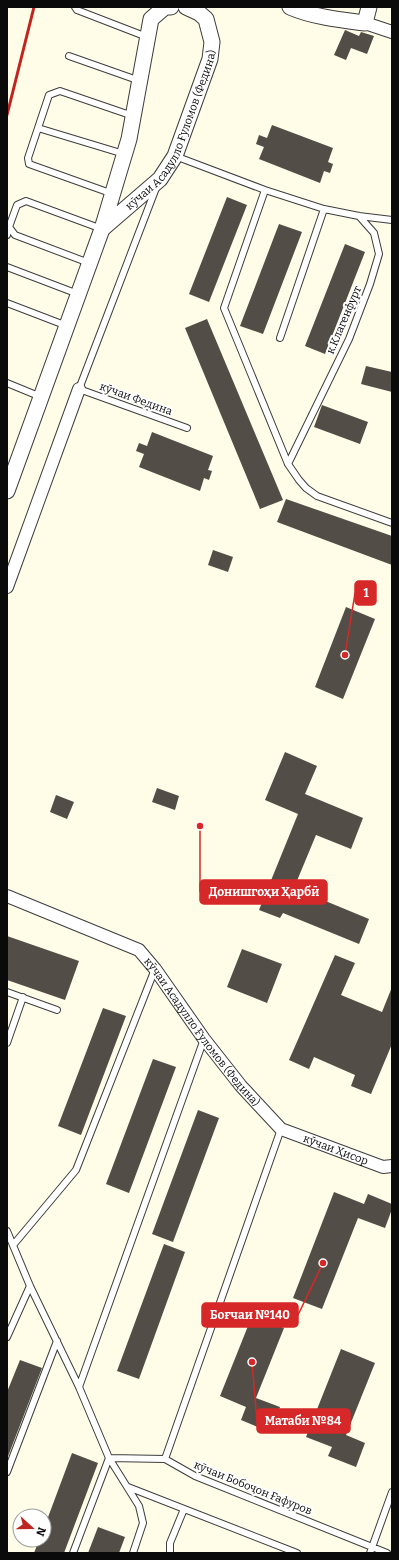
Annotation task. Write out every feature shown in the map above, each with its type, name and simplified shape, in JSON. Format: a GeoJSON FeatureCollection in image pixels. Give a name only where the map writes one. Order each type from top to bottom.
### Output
{"type":"FeatureCollection","features":[{"type":"Feature","properties":{"kind":"street","name":"кӯчаи Асадулло Ғуломов (Федина)"},"geometry":{"type":"LineString","coordinates":[[7,491],[90,263],[113,194],[133,116],[151,19],[165,8],[171,7]]}},
{"type":"Feature","properties":{"kind":"street","name":"кӯчаи Асадулло Ғуломов (Федина)"},"geometry":{"type":"LineString","coordinates":[[102,229],[160,178],[175,156],[210,59],[212,42],[210,28],[206,19],[199,13],[186,7]]}},
{"type":"Feature","properties":{"kind":"street"},"geometry":{"type":"LineString","coordinates":[[290,7],[299,11],[336,19],[366,23],[392,32]]}},
{"type":"Feature","properties":{"kind":"street"},"geometry":{"type":"LineString","coordinates":[[366,23],[369,7]]}},
{"type":"Feature","properties":{"kind":"street"},"geometry":{"type":"LineString","coordinates":[[7,587],[79,389]]}},
{"type":"Feature","properties":{"kind":"street","name":"кӯчаи Асадулло Ғуломов (Федина)"},"geometry":{"type":"LineString","coordinates":[[7,896],[139,950],[155,969],[204,1039],[241,1086],[281,1129]]}},
{"type":"Feature","properties":{"kind":"street","name":"кӯчаи Ҳисор"},"geometry":{"type":"LineString","coordinates":[[281,1129],[383,1167],[392,1166]]}},
{"type":"Feature","properties":{"kind":"lane"},"geometry":{"type":"LineString","coordinates":[[75,7],[77,10],[147,37]]}},
{"type":"Feature","properties":{"kind":"lane"},"geometry":{"type":"LineString","coordinates":[[69,56],[140,81]]}},
{"type":"Feature","properties":{"kind":"lane"},"geometry":{"type":"LineString","coordinates":[[113,194],[29,164],[28,158],[49,95],[60,91],[133,116]]}},
{"type":"Feature","properties":{"kind":"lane"},"geometry":{"type":"LineString","coordinates":[[38,128],[124,154]]}},
{"type":"Feature","properties":{"kind":"lane"},"geometry":{"type":"LineString","coordinates":[[175,156],[265,190],[324,210],[392,220]]}},
{"type":"Feature","properties":{"kind":"lane"},"geometry":{"type":"LineString","coordinates":[[79,389],[160,178]]}},
{"type":"Feature","properties":{"kind":"lane"},"geometry":{"type":"LineString","coordinates":[[265,190],[224,308],[288,464],[302,484],[318,496],[392,523]]}},
{"type":"Feature","properties":{"kind":"lane"},"geometry":{"type":"LineString","coordinates":[[7,235],[17,205],[26,201],[102,229]]}},
{"type":"Feature","properties":{"kind":"lane"},"geometry":{"type":"LineString","coordinates":[[280,338],[324,210]]}},
{"type":"Feature","properties":{"kind":"lane","name":"к.Клагенфурт"},"geometry":{"type":"LineString","coordinates":[[288,464],[349,339],[370,284],[379,254],[374,233],[358,216]]}},
{"type":"Feature","properties":{"kind":"lane"},"geometry":{"type":"LineString","coordinates":[[9,227],[15,235],[90,263]]}},
{"type":"Feature","properties":{"kind":"lane"},"geometry":{"type":"LineString","coordinates":[[7,267],[78,294]]}},
{"type":"Feature","properties":{"kind":"lane"},"geometry":{"type":"LineString","coordinates":[[7,304],[67,326]]}},
{"type":"Feature","properties":{"kind":"lane"},"geometry":{"type":"LineString","coordinates":[[7,383],[41,397]]}},
{"type":"Feature","properties":{"kind":"lane","name":"кӯчаи Федина"},"geometry":{"type":"LineString","coordinates":[[79,389],[187,428]]}},
{"type":"Feature","properties":{"kind":"lane"},"geometry":{"type":"LineString","coordinates":[[14,1244],[76,1170],[155,969]]}},
{"type":"Feature","properties":{"kind":"lane"},"geometry":{"type":"LineString","coordinates":[[7,992],[57,1010]]}},
{"type":"Feature","properties":{"kind":"lane"},"geometry":{"type":"LineString","coordinates":[[7,1043],[23,998]]}},
{"type":"Feature","properties":{"kind":"lane"},"geometry":{"type":"LineString","coordinates":[[79,1387],[204,1039]]}},
{"type":"Feature","properties":{"kind":"lane"},"geometry":{"type":"LineString","coordinates":[[165,1459],[281,1129]]}},
{"type":"Feature","properties":{"kind":"lane"},"geometry":{"type":"LineString","coordinates":[[7,1231],[14,1244],[30,1286],[79,1387],[109,1458],[139,1506],[143,1523],[133,1553]]}},
{"type":"Feature","properties":{"kind":"lane"},"geometry":{"type":"LineString","coordinates":[[7,1337],[30,1286]]}},
{"type":"Feature","properties":{"kind":"lane"},"geometry":{"type":"LineString","coordinates":[[7,1472],[57,1341]]}},
{"type":"Feature","properties":{"kind":"lane"},"geometry":{"type":"LineString","coordinates":[[73,1553],[109,1458]]}},
{"type":"Feature","properties":{"kind":"lane","name":"кӯчаи Бобоҷон Ғафуров"},"geometry":{"type":"LineString","coordinates":[[109,1458],[165,1459],[195,1476],[370,1550],[387,1553]]}},
{"type":"Feature","properties":{"kind":"lane"},"geometry":{"type":"LineString","coordinates":[[128,1487],[297,1553]]}},
{"type":"Feature","properties":{"kind":"lane"},"geometry":{"type":"LineString","coordinates":[[370,1550],[392,1492]]}},
{"type":"Feature","properties":{"kind":"lane"},"geometry":{"type":"LineString","coordinates":[[170,1553],[170,1543],[184,1509]]}},
{"type":"Feature","properties":{"kind":"building"},"geometry":{"type":"Polygon","coordinates":[[[345,30],[359,36],[361,32],[374,36],[367,54],[351,48],[346,60],[334,55],[345,30]]]}},
{"type":"Feature","properties":{"kind":"building"},"geometry":{"type":"Polygon","coordinates":[[[272,125],[333,148],[328,162],[333,164],[330,173],[324,171],[320,183],[259,159],[264,147],[256,144],[259,135],[267,138],[272,125]]]}},
{"type":"Feature","properties":{"kind":"building"},"geometry":{"type":"Polygon","coordinates":[[[227,197],[247,205],[209,302],[189,294],[227,197]]]}},
{"type":"Feature","properties":{"kind":"building"},"geometry":{"type":"Polygon","coordinates":[[[279,224],[302,232],[263,334],[240,326],[279,224]]]}},
{"type":"Feature","properties":{"kind":"building"},"geometry":{"type":"Polygon","coordinates":[[[345,244],[365,252],[325,354],[305,346],[345,244]]]}},
{"type":"Feature","properties":{"kind":"building"},"geometry":{"type":"Polygon","coordinates":[[[207,319],[283,500],[260,509],[185,328],[207,319]]]}},
{"type":"Feature","properties":{"kind":"building"},"geometry":{"type":"Polygon","coordinates":[[[366,366],[392,372],[392,392],[361,384],[366,366]]]}},
{"type":"Feature","properties":{"kind":"building"},"geometry":{"type":"Polygon","coordinates":[[[322,405],[368,422],[360,444],[314,427],[322,405]]]}},
{"type":"Feature","properties":{"kind":"building"},"geometry":{"type":"Polygon","coordinates":[[[152,432],[213,456],[208,470],[212,471],[209,480],[204,478],[200,491],[139,467],[144,454],[136,451],[139,443],[147,446],[152,432]]]}},
{"type":"Feature","properties":{"kind":"building"},"geometry":{"type":"Polygon","coordinates":[[[286,499],[392,536],[392,565],[277,522],[286,499]]]}},
{"type":"Feature","properties":{"kind":"building"},"geometry":{"type":"Polygon","coordinates":[[[213,550],[233,557],[228,572],[208,565],[213,550]]]}},
{"type":"Feature","properties":{"kind":"building"},"geometry":{"type":"Polygon","coordinates":[[[346,607],[375,619],[343,699],[315,687],[346,607]]]}},
{"type":"Feature","properties":{"kind":"building"},"geometry":{"type":"Polygon","coordinates":[[[285,752],[317,766],[305,794],[363,818],[351,849],[316,835],[294,888],[369,919],[359,944],[283,913],[280,918],[259,910],[298,814],[265,800],[285,752]]]}},
{"type":"Feature","properties":{"kind":"building"},"geometry":{"type":"Polygon","coordinates":[[[157,788],[179,796],[175,810],[152,802],[157,788]]]}},
{"type":"Feature","properties":{"kind":"building"},"geometry":{"type":"Polygon","coordinates":[[[56,795],[74,802],[67,819],[50,812],[56,795]]]}},
{"type":"Feature","properties":{"kind":"building"},"geometry":{"type":"Polygon","coordinates":[[[7,936],[79,961],[65,1000],[7,980],[7,936]]]}},
{"type":"Feature","properties":{"kind":"building"},"geometry":{"type":"Polygon","coordinates":[[[242,949],[282,964],[267,1003],[227,987],[242,949]]]}},
{"type":"Feature","properties":{"kind":"building"},"geometry":{"type":"Polygon","coordinates":[[[335,955],[355,963],[341,995],[382,1012],[392,987],[392,1044],[371,1094],[351,1086],[355,1075],[314,1057],[309,1069],[289,1060],[335,955]]]}},
{"type":"Feature","properties":{"kind":"building"},"geometry":{"type":"Polygon","coordinates":[[[103,1008],[126,1016],[81,1135],[58,1126],[103,1008]]]}},
{"type":"Feature","properties":{"kind":"building"},"geometry":{"type":"Polygon","coordinates":[[[153,1059],[176,1067],[129,1193],[106,1184],[153,1059]]]}},
{"type":"Feature","properties":{"kind":"building"},"geometry":{"type":"Polygon","coordinates":[[[198,1110],[219,1118],[173,1242],[152,1234],[198,1110]]]}},
{"type":"Feature","properties":{"kind":"building"},"geometry":{"type":"Polygon","coordinates":[[[334,1192],[364,1204],[368,1194],[392,1204],[392,1209],[385,1228],[358,1218],[322,1309],[293,1298],[334,1192]]]}},
{"type":"Feature","properties":{"kind":"building"},"geometry":{"type":"Polygon","coordinates":[[[164,1244],[185,1252],[139,1379],[117,1371],[164,1244]]]}},
{"type":"Feature","properties":{"kind":"building"},"geometry":{"type":"Polygon","coordinates":[[[252,1316],[284,1328],[256,1398],[280,1407],[270,1432],[241,1420],[246,1407],[220,1396],[252,1316]]]}},
{"type":"Feature","properties":{"kind":"building"},"geometry":{"type":"Polygon","coordinates":[[[341,1349],[375,1363],[346,1435],[365,1443],[356,1467],[328,1456],[332,1447],[306,1437],[341,1349]]]}},
{"type":"Feature","properties":{"kind":"building"},"geometry":{"type":"Polygon","coordinates":[[[20,1360],[42,1368],[7,1459],[7,1392],[20,1360]]]}},
{"type":"Feature","properties":{"kind":"building"},"geometry":{"type":"Polygon","coordinates":[[[72,1453],[98,1463],[64,1553],[34,1553],[36,1548],[52,1548],[51,1508],[72,1453]]]}},
{"type":"Feature","properties":{"kind":"building"},"geometry":{"type":"Polygon","coordinates":[[[98,1527],[125,1537],[119,1553],[88,1553],[98,1527]]]}},
{"type":"Feature","properties":{"kind":"railway"},"geometry":{"type":"LineString","coordinates":[[7,115],[34,7]]}},
{"type":"Feature","properties":{"kind":"place","name":"1"},"geometry":{"type":"Point","coordinates":[345,655]}},
{"type":"Feature","properties":{"kind":"place","name":"Донишгоҳи Ҳарбӣ"},"geometry":{"type":"Point","coordinates":[200,826]}},
{"type":"Feature","properties":{"kind":"place","name":"Боғчаи №140"},"geometry":{"type":"Point","coordinates":[323,1263]}},
{"type":"Feature","properties":{"kind":"place","name":"Матаби №84"},"geometry":{"type":"Point","coordinates":[252,1362]}}]}
